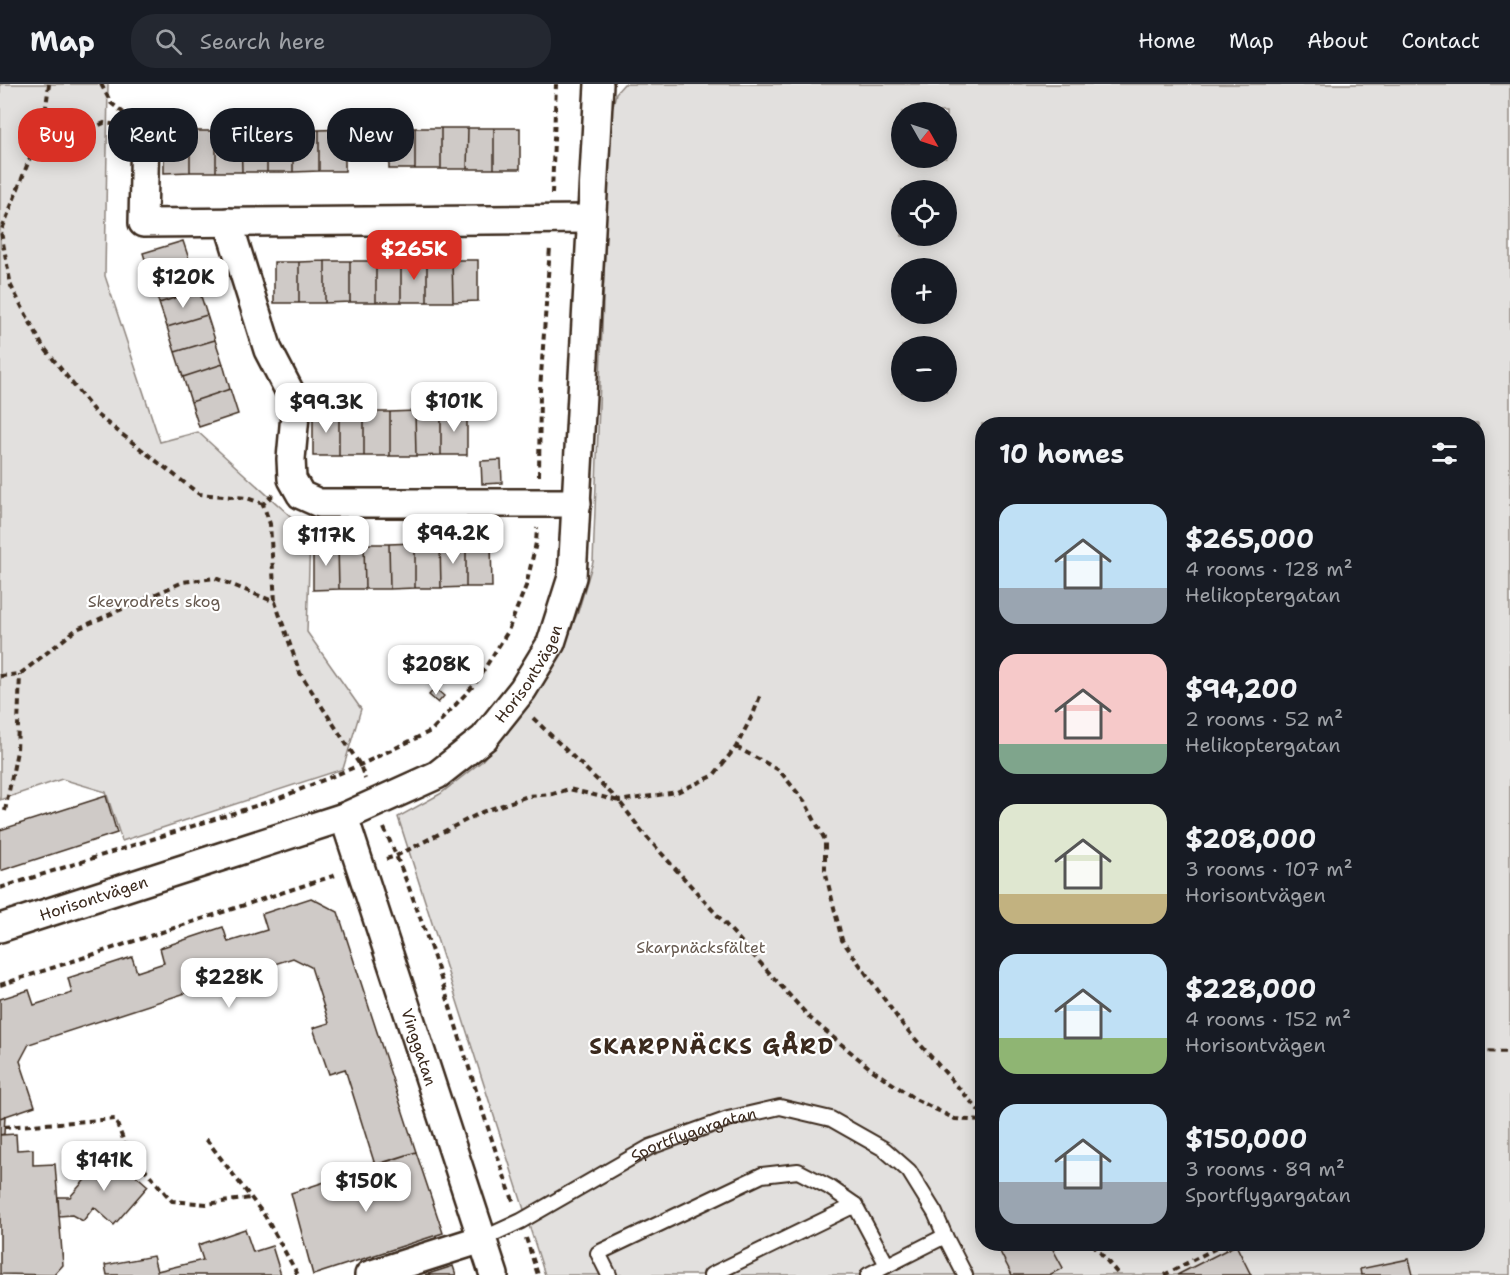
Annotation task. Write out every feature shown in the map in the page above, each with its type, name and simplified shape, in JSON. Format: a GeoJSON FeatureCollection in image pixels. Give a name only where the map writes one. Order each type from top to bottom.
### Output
{"type":"FeatureCollection","features":[{"type":"Feature","properties":{"kind":"street","name":"Horisontvägen"},"geometry":{"type":"LineString","coordinates":[[0,928],[344,817],[373,805],[437,776],[484,738],[514,699],[551,643],[572,577],[599,84]]}},
{"type":"Feature","properties":{"kind":"street"},"geometry":{"type":"LineString","coordinates":[[144,162],[143,223],[591,219]]}},
{"type":"Feature","properties":{"kind":"street"},"geometry":{"type":"LineString","coordinates":[[228,222],[268,350],[291,394],[295,415],[291,459],[292,479],[301,495],[319,503],[577,503]]}},
{"type":"Feature","properties":{"kind":"street","name":"Vinggatan"},"geometry":{"type":"LineString","coordinates":[[344,817],[494,1275]]}},
{"type":"Feature","properties":{"kind":"street","name":"Sportflygargatan"},"geometry":{"type":"LineString","coordinates":[[369,1275],[482,1239]]}},
{"type":"Feature","properties":{"kind":"lane","name":"Sportflygargatan"},"geometry":{"type":"LineString","coordinates":[[482,1239],[521,1221],[650,1147],[728,1119],[780,1107],[831,1119],[884,1149],[909,1171],[935,1213],[965,1275]]}},
{"type":"Feature","properties":{"kind":"lane"},"geometry":{"type":"LineString","coordinates":[[609,1275],[598,1253],[762,1175],[798,1171],[829,1187],[855,1205],[887,1265]]}},
{"type":"Feature","properties":{"kind":"lane"},"geometry":{"type":"LineString","coordinates":[[711,1275],[855,1205]]}},
{"type":"Feature","properties":{"kind":"lane"},"geometry":{"type":"LineString","coordinates":[[868,1275],[945,1236]]}},
{"type":"Feature","properties":{"kind":"path"},"geometry":{"type":"LineString","coordinates":[[47,108],[49,84]]}},
{"type":"Feature","properties":{"kind":"path"},"geometry":{"type":"LineString","coordinates":[[101,84],[111,103],[118,108]]}},
{"type":"Feature","properties":{"kind":"path"},"geometry":{"type":"LineString","coordinates":[[0,888],[277,799],[360,765],[431,731],[474,685],[507,633],[526,586],[536,543],[540,390],[551,220],[556,84]]}},
{"type":"Feature","properties":{"kind":"path"},"geometry":{"type":"LineString","coordinates":[[28,162],[1,232],[11,286],[42,345],[97,415],[200,494],[247,498],[263,504]]}},
{"type":"Feature","properties":{"kind":"path"},"geometry":{"type":"LineString","coordinates":[[263,504],[292,479]]}},
{"type":"Feature","properties":{"kind":"path"},"geometry":{"type":"LineString","coordinates":[[263,504],[270,524],[275,602],[300,673],[360,765],[373,805],[396,856],[446,990],[538,1275]]}},
{"type":"Feature","properties":{"kind":"path"},"geometry":{"type":"LineString","coordinates":[[0,676],[20,674],[77,629],[183,582],[215,578],[275,602]]}},
{"type":"Feature","properties":{"kind":"path"},"geometry":{"type":"LineString","coordinates":[[5,811],[17,751],[20,674]]}},
{"type":"Feature","properties":{"kind":"path"},"geometry":{"type":"LineString","coordinates":[[0,985],[396,856],[482,812],[528,796],[552,794],[569,789],[619,801],[677,792],[713,776],[736,747],[760,696]]}},
{"type":"Feature","properties":{"kind":"path"},"geometry":{"type":"LineString","coordinates":[[514,699],[619,801],[644,834],[810,1018],[872,1069],[915,1099],[955,1119],[975,1120]]}},
{"type":"Feature","properties":{"kind":"path"},"geometry":{"type":"LineString","coordinates":[[736,747],[779,770],[805,802],[825,840],[825,871],[842,940],[902,1024],[975,1106]]}},
{"type":"Feature","properties":{"kind":"path"},"geometry":{"type":"LineString","coordinates":[[1485,1051],[1510,1052]]}},
{"type":"Feature","properties":{"kind":"path"},"geometry":{"type":"LineString","coordinates":[[4,1127],[115,1119],[127,1149],[172,1201],[207,1204],[251,1198]]}},
{"type":"Feature","properties":{"kind":"path"},"geometry":{"type":"LineString","coordinates":[[206,1139],[265,1216],[298,1275]]}},
{"type":"Feature","properties":{"kind":"path"},"geometry":{"type":"LineString","coordinates":[[1099,1251],[1119,1275]]}},
{"type":"Feature","properties":{"kind":"path"},"geometry":{"type":"LineString","coordinates":[[1164,1275],[1210,1251]]}},
{"type":"Feature","properties":{"kind":"green space","name":"Skevrodrets skog"},"geometry":{"type":"Polygon","coordinates":[[[0,84],[108,84],[105,276],[160,442],[198,432],[310,534],[307,632],[361,709],[343,769],[122,841],[106,792],[62,779],[0,800],[0,84]]]}},
{"type":"Feature","properties":{"kind":"green space","name":"Skarpnäcksfältet"},"geometry":{"type":"Polygon","coordinates":[[[624,84],[1510,84],[1510,1275],[545,1275],[398,817],[440,794],[481,762],[513,724],[552,671],[578,612],[593,562],[610,119],[616,93],[624,84]]]}},
{"type":"Feature","properties":{"kind":"building"},"geometry":{"type":"Polygon","coordinates":[[[415,128],[415,169],[389,169],[389,162],[414,162],[415,128]]]}},
{"type":"Feature","properties":{"kind":"building"},"geometry":{"type":"Polygon","coordinates":[[[415,128],[441,128],[441,169],[415,169],[415,128]]]}},
{"type":"Feature","properties":{"kind":"building"},"geometry":{"type":"Polygon","coordinates":[[[441,128],[468,128],[467,169],[441,169],[441,128]]]}},
{"type":"Feature","properties":{"kind":"building"},"geometry":{"type":"Polygon","coordinates":[[[468,128],[494,128],[494,169],[467,169],[468,128]]]}},
{"type":"Feature","properties":{"kind":"building"},"geometry":{"type":"Polygon","coordinates":[[[494,128],[520,128],[520,169],[494,169],[494,128]]]}},
{"type":"Feature","properties":{"kind":"building"},"geometry":{"type":"Polygon","coordinates":[[[315,130],[319,130],[319,171],[293,172],[293,162],[315,162],[315,130]]]}},
{"type":"Feature","properties":{"kind":"building"},"geometry":{"type":"Polygon","coordinates":[[[319,130],[327,130],[327,162],[345,162],[345,171],[319,171],[319,130]]]}},
{"type":"Feature","properties":{"kind":"building"},"geometry":{"type":"Polygon","coordinates":[[[198,131],[210,131],[210,162],[216,162],[216,172],[190,172],[190,162],[198,162],[198,131]]]}},
{"type":"Feature","properties":{"kind":"building"},"geometry":{"type":"Polygon","coordinates":[[[164,162],[190,162],[190,172],[164,173],[164,162]]]}},
{"type":"Feature","properties":{"kind":"building"},"geometry":{"type":"Polygon","coordinates":[[[216,162],[242,162],[242,172],[216,172],[216,162]]]}},
{"type":"Feature","properties":{"kind":"building"},"geometry":{"type":"Polygon","coordinates":[[[242,162],[267,162],[267,172],[242,172],[242,162]]]}},
{"type":"Feature","properties":{"kind":"building"},"geometry":{"type":"Polygon","coordinates":[[[267,162],[293,162],[293,172],[267,172],[267,162]]]}},
{"type":"Feature","properties":{"kind":"building"},"geometry":{"type":"Polygon","coordinates":[[[183,241],[191,265],[151,278],[143,253],[183,241]]]}},
{"type":"Feature","properties":{"kind":"building"},"geometry":{"type":"Polygon","coordinates":[[[401,260],[401,302],[376,302],[376,261],[401,260]]]}},
{"type":"Feature","properties":{"kind":"building"},"geometry":{"type":"Polygon","coordinates":[[[401,260],[427,260],[427,302],[401,302],[401,260]]]}},
{"type":"Feature","properties":{"kind":"building"},"geometry":{"type":"Polygon","coordinates":[[[427,260],[452,260],[453,302],[427,302],[427,260]]]}},
{"type":"Feature","properties":{"kind":"building"},"geometry":{"type":"Polygon","coordinates":[[[452,260],[478,260],[478,301],[453,302],[452,260]]]}},
{"type":"Feature","properties":{"kind":"building"},"geometry":{"type":"Polygon","coordinates":[[[325,261],[325,303],[299,303],[299,262],[325,261]]]}},
{"type":"Feature","properties":{"kind":"building"},"geometry":{"type":"Polygon","coordinates":[[[325,261],[350,261],[350,302],[325,303],[325,261]]]}},
{"type":"Feature","properties":{"kind":"building"},"geometry":{"type":"Polygon","coordinates":[[[350,261],[376,261],[376,302],[350,302],[350,261]]]}},
{"type":"Feature","properties":{"kind":"building"},"geometry":{"type":"Polygon","coordinates":[[[274,262],[299,262],[299,303],[274,303],[274,262]]]}},
{"type":"Feature","properties":{"kind":"building"},"geometry":{"type":"Polygon","coordinates":[[[191,265],[199,290],[159,303],[151,278],[191,265]]]}},
{"type":"Feature","properties":{"kind":"building"},"geometry":{"type":"Polygon","coordinates":[[[199,290],[207,315],[167,327],[159,303],[199,290]]]}},
{"type":"Feature","properties":{"kind":"building"},"geometry":{"type":"Polygon","coordinates":[[[207,315],[215,340],[175,352],[167,327],[207,315]]]}},
{"type":"Feature","properties":{"kind":"building"},"geometry":{"type":"Polygon","coordinates":[[[215,340],[223,364],[183,377],[175,352],[215,340]]]}},
{"type":"Feature","properties":{"kind":"building"},"geometry":{"type":"Polygon","coordinates":[[[223,364],[230,389],[191,402],[183,377],[223,364]]]}},
{"type":"Feature","properties":{"kind":"building"},"geometry":{"type":"Polygon","coordinates":[[[230,389],[238,414],[199,427],[191,402],[230,389]]]}},
{"type":"Feature","properties":{"kind":"building"},"geometry":{"type":"Polygon","coordinates":[[[415,411],[416,456],[390,456],[390,412],[415,411]]]}},
{"type":"Feature","properties":{"kind":"building"},"geometry":{"type":"Polygon","coordinates":[[[415,411],[441,411],[441,455],[416,456],[415,411]]]}},
{"type":"Feature","properties":{"kind":"building"},"geometry":{"type":"Polygon","coordinates":[[[441,411],[467,411],[467,455],[441,455],[441,411]]]}},
{"type":"Feature","properties":{"kind":"building"},"geometry":{"type":"Polygon","coordinates":[[[313,412],[339,412],[339,456],[313,456],[313,412]]]}},
{"type":"Feature","properties":{"kind":"building"},"geometry":{"type":"Polygon","coordinates":[[[339,412],[364,412],[364,456],[339,456],[339,412]]]}},
{"type":"Feature","properties":{"kind":"building"},"geometry":{"type":"Polygon","coordinates":[[[364,412],[390,412],[390,456],[364,456],[364,412]]]}},
{"type":"Feature","properties":{"kind":"building"},"geometry":{"type":"Polygon","coordinates":[[[501,460],[502,483],[482,484],[481,461],[501,460]]]}},
{"type":"Feature","properties":{"kind":"building"},"geometry":{"type":"Polygon","coordinates":[[[491,542],[492,587],[466,587],[466,543],[491,542]]]}},
{"type":"Feature","properties":{"kind":"building"},"geometry":{"type":"Polygon","coordinates":[[[415,543],[440,543],[441,588],[415,588],[415,543]]]}},
{"type":"Feature","properties":{"kind":"building"},"geometry":{"type":"Polygon","coordinates":[[[415,543],[415,588],[390,589],[389,544],[415,543]]]}},
{"type":"Feature","properties":{"kind":"building"},"geometry":{"type":"Polygon","coordinates":[[[440,543],[466,543],[466,587],[441,588],[440,543]]]}},
{"type":"Feature","properties":{"kind":"building"},"geometry":{"type":"Polygon","coordinates":[[[364,544],[389,544],[390,589],[365,589],[364,544]]]}},
{"type":"Feature","properties":{"kind":"building"},"geometry":{"type":"Polygon","coordinates":[[[364,544],[365,589],[339,589],[338,545],[364,544]]]}},
{"type":"Feature","properties":{"kind":"building"},"geometry":{"type":"Polygon","coordinates":[[[313,545],[338,545],[339,589],[313,590],[313,545]]]}},
{"type":"Feature","properties":{"kind":"building"},"geometry":{"type":"Polygon","coordinates":[[[435,688],[444,696],[438,703],[429,695],[435,688]]]}},
{"type":"Feature","properties":{"kind":"building"},"geometry":{"type":"Polygon","coordinates":[[[106,796],[117,833],[0,871],[0,830],[106,796]]]}},
{"type":"Feature","properties":{"kind":"building"},"geometry":{"type":"Polygon","coordinates":[[[311,898],[338,912],[416,1152],[375,1165],[345,1069],[329,1074],[313,1028],[329,1023],[311,967],[293,958],[29,1044],[20,1061],[35,1106],[0,1118],[0,999],[29,990],[34,1005],[72,993],[68,978],[132,957],[137,972],[164,963],[160,948],[223,927],[228,942],[267,930],[262,914],[311,898]]]}},
{"type":"Feature","properties":{"kind":"building"},"geometry":{"type":"Polygon","coordinates":[[[5,1116],[4,1134],[0,1135],[0,1118],[5,1116]]]}},
{"type":"Feature","properties":{"kind":"building"},"geometry":{"type":"Polygon","coordinates":[[[16,1134],[17,1150],[33,1149],[33,1165],[55,1164],[63,1265],[54,1275],[0,1274],[0,1135],[16,1134]]]}},
{"type":"Feature","properties":{"kind":"building"},"geometry":{"type":"Polygon","coordinates":[[[109,1152],[148,1186],[114,1225],[94,1207],[83,1221],[72,1215],[59,1216],[58,1197],[70,1197],[109,1152]]]}},
{"type":"Feature","properties":{"kind":"building"},"geometry":{"type":"Polygon","coordinates":[[[416,1152],[443,1233],[313,1275],[291,1193],[416,1152]]]}},
{"type":"Feature","properties":{"kind":"building"},"geometry":{"type":"Polygon","coordinates":[[[245,1229],[253,1252],[272,1246],[281,1275],[107,1275],[105,1265],[153,1256],[157,1271],[203,1260],[198,1245],[245,1229]]]}},
{"type":"Feature","properties":{"kind":"building"},"geometry":{"type":"Polygon","coordinates":[[[1000,1251],[1054,1251],[1063,1268],[1049,1275],[1012,1275],[1000,1251]]]}},
{"type":"Feature","properties":{"kind":"building"},"geometry":{"type":"Polygon","coordinates":[[[1224,1251],[1239,1251],[1251,1275],[1177,1275],[1224,1251]]]}},
{"type":"Feature","properties":{"kind":"building"},"geometry":{"type":"Polygon","coordinates":[[[1409,1259],[1413,1275],[1361,1275],[1360,1269],[1409,1259]]]}},
{"type":"Feature","properties":{"kind":"building"},"geometry":{"type":"Polygon","coordinates":[[[453,1266],[456,1275],[425,1275],[453,1266]]]}},
{"type":"Feature","properties":{"kind":"district","name":"SKARPNÄCKS GÅRD"},"geometry":{"type":"Point","coordinates":[712,1046]}}]}
